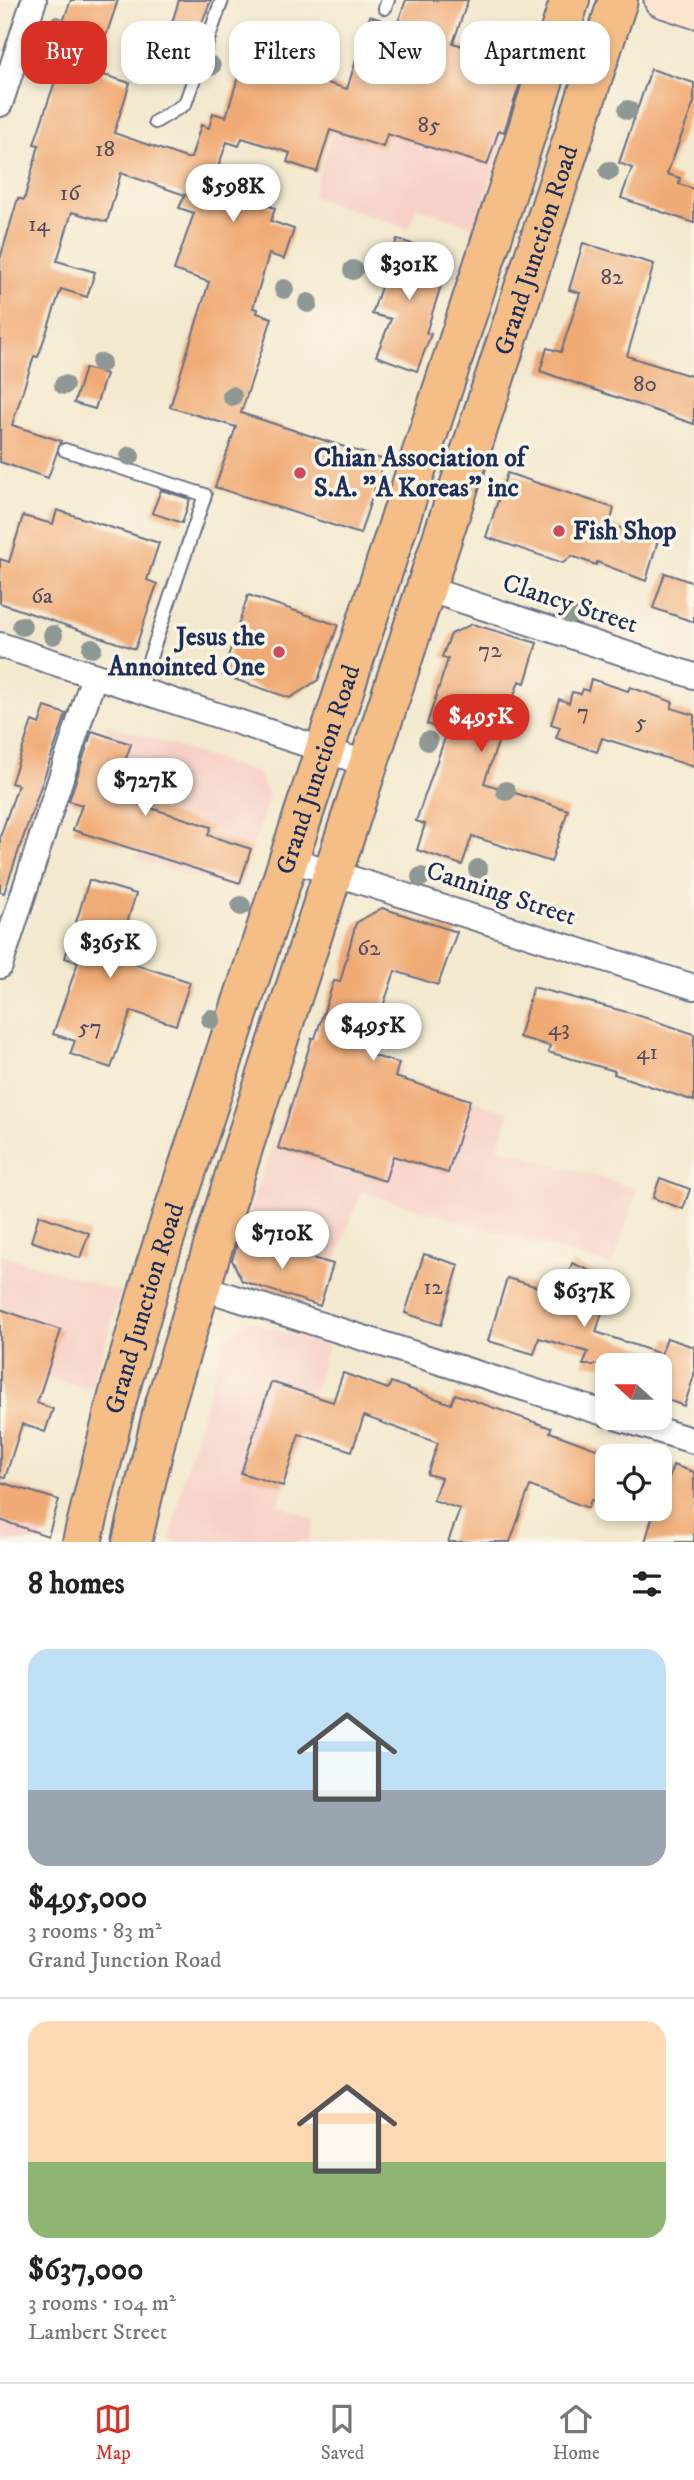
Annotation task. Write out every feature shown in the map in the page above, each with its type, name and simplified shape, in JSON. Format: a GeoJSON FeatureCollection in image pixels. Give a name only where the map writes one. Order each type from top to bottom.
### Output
{"type":"FeatureCollection","features":[{"type":"Feature","properties":{"kind":"highway","name":"Grand Junction Road"},"geometry":{"type":"LineString","coordinates":[[82,1542],[141,1312],[570,0]]}},
{"type":"Feature","properties":{"kind":"highway","name":"Grand Junction Road"},"geometry":{"type":"LineString","coordinates":[[132,1542],[162,1414],[200,1287],[332,873],[618,0]]}},
{"type":"Feature","properties":{"kind":"street"},"geometry":{"type":"LineString","coordinates":[[0,104],[34,0]]}},
{"type":"Feature","properties":{"kind":"street"},"geometry":{"type":"LineString","coordinates":[[661,0],[694,10]]}},
{"type":"Feature","properties":{"kind":"street","name":"Clancy Street"},"geometry":{"type":"LineString","coordinates":[[427,589],[694,676]]}},
{"type":"Feature","properties":{"kind":"street"},"geometry":{"type":"LineString","coordinates":[[0,645],[368,764]]}},
{"type":"Feature","properties":{"kind":"street"},"geometry":{"type":"LineString","coordinates":[[0,966],[94,676]]}},
{"type":"Feature","properties":{"kind":"street","name":"Canning Street"},"geometry":{"type":"LineString","coordinates":[[289,859],[694,987]]}},
{"type":"Feature","properties":{"kind":"street"},"geometry":{"type":"LineString","coordinates":[[200,1287],[595,1410]]}},
{"type":"Feature","properties":{"kind":"street"},"geometry":{"type":"LineString","coordinates":[[658,1430],[694,1441]]}},
{"type":"Feature","properties":{"kind":"lane"},"geometry":{"type":"LineString","coordinates":[[155,122],[185,104],[222,0]]}},
{"type":"Feature","properties":{"kind":"lane"},"geometry":{"type":"LineString","coordinates":[[65,450],[205,495],[139,691]]}},
{"type":"Feature","properties":{"kind":"shaded area"},"geometry":{"type":"Polygon","coordinates":[[[349,82],[506,133],[475,227],[416,207],[409,229],[312,197],[349,82]]]}},
{"type":"Feature","properties":{"kind":"shaded area"},"geometry":{"type":"Polygon","coordinates":[[[107,724],[258,773],[269,797],[238,891],[137,858],[154,809],[88,788],[107,724]]]}},
{"type":"Feature","properties":{"kind":"shaded area"},"geometry":{"type":"Polygon","coordinates":[[[313,1037],[402,1064],[398,1079],[509,1112],[499,1148],[638,1189],[612,1266],[361,1192],[320,1306],[241,1281],[231,1259],[313,1037]]]}},
{"type":"Feature","properties":{"kind":"shaded area"},"geometry":{"type":"Polygon","coordinates":[[[0,1254],[121,1292],[90,1390],[0,1362],[0,1254]]]}},
{"type":"Feature","properties":{"kind":"shaded area"},"geometry":{"type":"Polygon","coordinates":[[[249,1321],[328,1346],[279,1504],[315,1520],[308,1542],[170,1542],[185,1473],[225,1335],[249,1321]]]}},
{"type":"Feature","properties":{"kind":"shaded area"},"geometry":{"type":"Polygon","coordinates":[[[0,1480],[55,1498],[40,1542],[0,1542],[0,1480]]]}},
{"type":"Feature","properties":{"kind":"building"},"geometry":{"type":"Polygon","coordinates":[[[71,0],[118,0],[107,33],[107,21],[63,21],[71,0]]]}},
{"type":"Feature","properties":{"kind":"building"},"geometry":{"type":"Polygon","coordinates":[[[179,0],[211,0],[203,21],[172,21],[179,0]]]}},
{"type":"Feature","properties":{"kind":"building"},"geometry":{"type":"Polygon","coordinates":[[[406,0],[468,0],[453,43],[460,45],[460,84],[520,84],[504,132],[499,130],[487,165],[387,134],[383,147],[330,130],[317,172],[287,162],[290,153],[242,138],[239,146],[227,142],[210,190],[253,205],[255,201],[275,208],[271,221],[294,229],[284,259],[269,254],[253,308],[258,309],[257,313],[272,318],[241,413],[384,460],[360,534],[215,487],[236,427],[170,407],[209,282],[174,270],[194,213],[179,208],[185,195],[121,173],[107,222],[72,212],[57,261],[95,272],[87,297],[61,289],[38,357],[34,356],[12,425],[61,441],[48,478],[0,462],[0,259],[18,198],[24,200],[39,145],[34,144],[54,84],[107,84],[107,76],[121,80],[121,84],[130,84],[114,133],[186,158],[191,158],[201,125],[209,128],[213,113],[226,117],[236,84],[331,84],[347,89],[354,67],[354,84],[446,84],[446,21],[398,21],[406,0]]]}},
{"type":"Feature","properties":{"kind":"building"},"geometry":{"type":"Polygon","coordinates":[[[370,16],[385,21],[368,21],[370,16]]]}},
{"type":"Feature","properties":{"kind":"building"},"geometry":{"type":"Polygon","coordinates":[[[651,69],[694,83],[694,102],[667,174],[680,178],[679,184],[694,189],[694,223],[621,198],[632,168],[619,163],[651,69]]]}},
{"type":"Feature","properties":{"kind":"building"},"geometry":{"type":"Polygon","coordinates":[[[397,239],[450,257],[426,333],[431,334],[417,371],[376,356],[391,319],[372,314],[397,239]]]}},
{"type":"Feature","properties":{"kind":"building"},"geometry":{"type":"Polygon","coordinates":[[[583,243],[654,264],[627,356],[694,377],[694,424],[540,371],[547,348],[561,352],[580,293],[569,290],[583,243]]]}},
{"type":"Feature","properties":{"kind":"building"},"geometry":{"type":"Polygon","coordinates":[[[85,368],[106,374],[95,409],[74,403],[85,368]]]}},
{"type":"Feature","properties":{"kind":"building","name":"Fish Shop"},"geometry":{"type":"Polygon","coordinates":[[[507,473],[614,508],[610,525],[658,540],[646,581],[597,562],[596,565],[572,556],[563,563],[486,537],[507,473]]]}},
{"type":"Feature","properties":{"kind":"building"},"geometry":{"type":"Polygon","coordinates":[[[161,490],[190,499],[182,523],[152,513],[161,490]]]}},
{"type":"Feature","properties":{"kind":"building"},"geometry":{"type":"Polygon","coordinates":[[[57,510],[159,543],[147,580],[157,584],[135,649],[0,603],[0,559],[9,562],[23,516],[53,524],[57,510]]]}},
{"type":"Feature","properties":{"kind":"building"},"geometry":{"type":"Polygon","coordinates":[[[665,573],[694,583],[694,622],[653,608],[665,573]]]}},
{"type":"Feature","properties":{"kind":"building","name":"Jesus the Annointed One"},"geometry":{"type":"Polygon","coordinates":[[[248,595],[338,625],[318,680],[290,698],[222,675],[248,595]]]}},
{"type":"Feature","properties":{"kind":"building"},"geometry":{"type":"Polygon","coordinates":[[[472,624],[537,643],[525,683],[519,681],[484,783],[568,810],[551,862],[472,836],[462,865],[417,850],[425,824],[416,821],[447,732],[427,724],[448,659],[442,657],[451,634],[472,624]]]}},
{"type":"Feature","properties":{"kind":"building"},"geometry":{"type":"Polygon","coordinates":[[[591,679],[628,691],[630,687],[673,702],[671,708],[694,715],[694,767],[602,738],[597,752],[556,738],[560,727],[551,724],[559,699],[569,703],[572,692],[581,694],[583,689],[588,691],[591,679]]]}},
{"type":"Feature","properties":{"kind":"building"},"geometry":{"type":"Polygon","coordinates":[[[45,707],[66,714],[4,893],[0,892],[0,837],[18,785],[11,783],[32,721],[39,724],[45,707]]]}},
{"type":"Feature","properties":{"kind":"building"},"geometry":{"type":"Polygon","coordinates":[[[92,731],[131,744],[113,796],[211,827],[208,835],[251,849],[240,883],[73,830],[82,805],[69,801],[92,731]]]}},
{"type":"Feature","properties":{"kind":"building"},"geometry":{"type":"Polygon","coordinates":[[[89,880],[136,894],[116,958],[190,982],[176,1025],[131,1011],[111,1068],[70,1054],[75,1041],[53,1034],[78,962],[65,958],[89,880]]]}},
{"type":"Feature","properties":{"kind":"building"},"geometry":{"type":"Polygon","coordinates":[[[382,908],[457,932],[438,985],[395,971],[367,1054],[399,1063],[395,1077],[470,1100],[448,1173],[393,1156],[385,1181],[278,1148],[312,1038],[315,1038],[334,981],[340,982],[356,923],[382,908]]]}},
{"type":"Feature","properties":{"kind":"building"},"geometry":{"type":"Polygon","coordinates":[[[533,987],[634,1014],[694,1034],[694,1101],[614,1074],[615,1071],[548,1052],[550,1046],[519,1037],[533,987]]]}},
{"type":"Feature","properties":{"kind":"building"},"geometry":{"type":"Polygon","coordinates":[[[660,1178],[690,1189],[683,1209],[653,1198],[660,1178]]]}},
{"type":"Feature","properties":{"kind":"building"},"geometry":{"type":"Polygon","coordinates":[[[39,1215],[89,1233],[80,1258],[31,1241],[39,1215]]]}},
{"type":"Feature","properties":{"kind":"building"},"geometry":{"type":"Polygon","coordinates":[[[239,1237],[333,1264],[320,1306],[242,1281],[232,1260],[239,1237]]]}},
{"type":"Feature","properties":{"kind":"building"},"geometry":{"type":"Polygon","coordinates":[[[424,1254],[459,1265],[441,1325],[405,1313],[424,1254]]]}},
{"type":"Feature","properties":{"kind":"building"},"geometry":{"type":"Polygon","coordinates":[[[572,1263],[612,1280],[596,1332],[658,1353],[595,1353],[595,1365],[583,1365],[588,1352],[539,1338],[534,1354],[488,1341],[507,1278],[562,1294],[572,1263]]]}},
{"type":"Feature","properties":{"kind":"building"},"geometry":{"type":"Polygon","coordinates":[[[0,1309],[61,1330],[37,1403],[53,1409],[45,1432],[22,1424],[5,1478],[0,1477],[0,1309]]]}},
{"type":"Feature","properties":{"kind":"building"},"geometry":{"type":"Polygon","coordinates":[[[667,1338],[694,1347],[694,1376],[684,1406],[672,1402],[672,1353],[661,1353],[667,1338]]]}},
{"type":"Feature","properties":{"kind":"building"},"geometry":{"type":"Polygon","coordinates":[[[343,1373],[388,1389],[391,1382],[451,1404],[455,1394],[551,1428],[550,1432],[595,1449],[595,1502],[591,1500],[588,1508],[530,1486],[510,1542],[448,1542],[460,1509],[433,1500],[441,1478],[427,1474],[438,1443],[364,1416],[352,1451],[299,1434],[283,1486],[241,1473],[271,1382],[333,1402],[343,1373]]]}},
{"type":"Feature","properties":{"kind":"building"},"geometry":{"type":"Polygon","coordinates":[[[673,1465],[694,1472],[694,1542],[645,1542],[651,1521],[672,1521],[673,1465]]]}},
{"type":"Feature","properties":{"kind":"building"},"geometry":{"type":"Polygon","coordinates":[[[0,1482],[59,1500],[48,1536],[0,1520],[0,1482]]]}},
{"type":"Feature","properties":{"kind":"place","name":"Chian Association of S.A. \"A Koreas\" inc"},"geometry":{"type":"Point","coordinates":[300,473]}},
{"type":"Feature","properties":{"kind":"place","name":"Fish Shop"},"geometry":{"type":"Point","coordinates":[559,531]}},
{"type":"Feature","properties":{"kind":"place","name":"Jesus the Annointed One"},"geometry":{"type":"Point","coordinates":[279,652]}}]}
